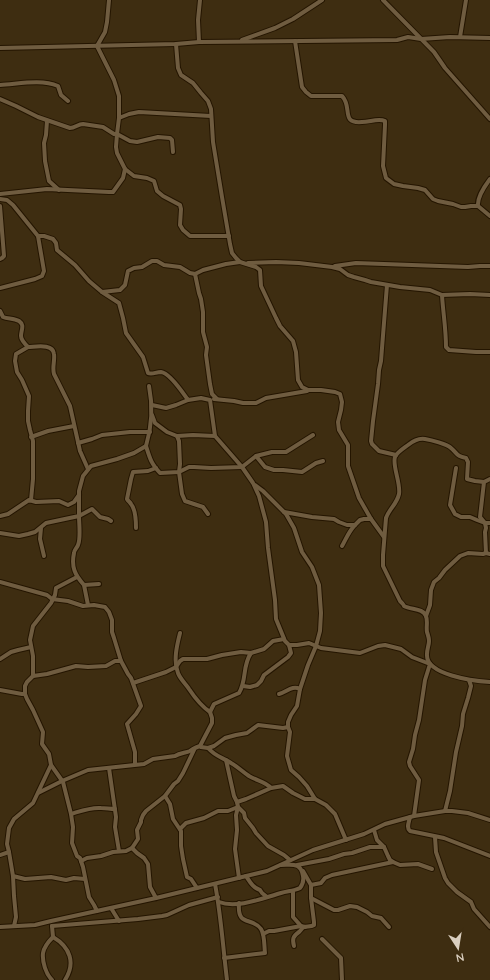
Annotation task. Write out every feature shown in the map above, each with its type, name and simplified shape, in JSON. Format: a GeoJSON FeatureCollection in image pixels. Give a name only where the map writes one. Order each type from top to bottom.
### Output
{"type":"FeatureCollection","features":[{"type":"Feature","properties":{"kind":"street"},"geometry":{"type":"LineString","coordinates":[[97,46],[105,32],[109,0]]}},
{"type":"Feature","properties":{"kind":"street"},"geometry":{"type":"LineString","coordinates":[[199,42],[198,20],[200,0]]}},
{"type":"Feature","properties":{"kind":"street"},"geometry":{"type":"LineString","coordinates":[[237,42],[276,28],[322,0]]}},
{"type":"Feature","properties":{"kind":"street"},"geometry":{"type":"LineString","coordinates":[[383,0],[434,52],[444,68],[490,119]]}},
{"type":"Feature","properties":{"kind":"street"},"geometry":{"type":"LineString","coordinates":[[460,37],[466,0]]}},
{"type":"Feature","properties":{"kind":"street"},"geometry":{"type":"LineString","coordinates":[[0,48],[176,44],[199,42],[397,40],[408,37],[421,39],[460,37],[490,38]]}},
{"type":"Feature","properties":{"kind":"street"},"geometry":{"type":"LineString","coordinates":[[296,41],[302,87],[306,92],[311,96],[342,96],[345,100],[348,118],[351,122],[355,123],[383,119],[385,125],[383,166],[386,178],[394,184],[426,190],[433,199],[438,201],[465,208],[478,206],[490,216]]}},
{"type":"Feature","properties":{"kind":"street"},"geometry":{"type":"LineString","coordinates":[[176,44],[178,68],[181,75],[193,83],[208,101],[211,109],[213,142],[232,253],[240,262]]}},
{"type":"Feature","properties":{"kind":"street"},"geometry":{"type":"LineString","coordinates":[[97,46],[114,80],[119,96],[119,118],[116,146],[117,153],[125,169],[134,176],[147,178],[154,182],[157,191],[180,205],[180,225],[190,236],[229,236]]}},
{"type":"Feature","properties":{"kind":"street"},"geometry":{"type":"LineString","coordinates":[[0,85],[52,83],[58,86],[61,95],[68,101]]}},
{"type":"Feature","properties":{"kind":"street"},"geometry":{"type":"LineString","coordinates":[[0,100],[16,106],[38,118],[70,128],[73,128],[79,124],[103,127],[130,142],[144,141],[158,137],[170,138],[172,140],[173,152]]}},
{"type":"Feature","properties":{"kind":"street"},"geometry":{"type":"LineString","coordinates":[[119,118],[139,112],[211,116]]}},
{"type":"Feature","properties":{"kind":"street"},"geometry":{"type":"LineString","coordinates":[[47,121],[44,142],[45,161],[49,181],[60,190]]}},
{"type":"Feature","properties":{"kind":"street"},"geometry":{"type":"LineString","coordinates":[[0,194],[47,189],[113,192],[123,178],[125,169]]}},
{"type":"Feature","properties":{"kind":"street"},"geometry":{"type":"LineString","coordinates":[[478,206],[477,202],[480,195],[490,179]]}},
{"type":"Feature","properties":{"kind":"street"},"geometry":{"type":"LineString","coordinates":[[0,198],[7,200],[14,205],[38,236],[44,271],[42,276],[35,279],[0,288]]}},
{"type":"Feature","properties":{"kind":"street"},"geometry":{"type":"LineString","coordinates":[[0,206],[4,256],[0,259]]}},
{"type":"Feature","properties":{"kind":"street"},"geometry":{"type":"LineString","coordinates":[[38,236],[53,239],[56,243],[57,250],[75,265],[102,292],[119,303],[126,333],[143,357],[148,373],[151,374],[162,372],[167,374],[188,400]]}},
{"type":"Feature","properties":{"kind":"street"},"geometry":{"type":"LineString","coordinates":[[102,292],[120,290],[125,285],[128,271],[134,268],[142,267],[152,261],[157,261],[164,265],[180,267],[190,273],[195,274],[203,270],[240,262],[256,267],[260,270],[262,286],[276,318],[280,326],[293,341],[296,352],[298,380],[302,387],[308,390]]}},
{"type":"Feature","properties":{"kind":"street"},"geometry":{"type":"LineString","coordinates":[[245,263],[284,262],[332,267],[340,269],[348,275],[371,282],[430,290],[442,295],[490,295]]}},
{"type":"Feature","properties":{"kind":"street"},"geometry":{"type":"LineString","coordinates":[[332,267],[356,263],[468,267],[490,266]]}},
{"type":"Feature","properties":{"kind":"street"},"geometry":{"type":"LineString","coordinates":[[195,274],[203,312],[203,332],[207,347],[206,355],[210,384],[212,394],[217,399]]}},
{"type":"Feature","properties":{"kind":"street"},"geometry":{"type":"LineString","coordinates":[[387,285],[381,361],[371,441],[379,451],[396,455]]}},
{"type":"Feature","properties":{"kind":"street"},"geometry":{"type":"LineString","coordinates":[[442,295],[446,347],[449,350],[490,352]]}},
{"type":"Feature","properties":{"kind":"street"},"geometry":{"type":"LineString","coordinates":[[0,311],[3,317],[20,322],[23,328],[21,336],[23,342],[28,347]]}},
{"type":"Feature","properties":{"kind":"street"},"geometry":{"type":"LineString","coordinates":[[31,500],[34,479],[34,453],[33,441],[28,421],[29,396],[17,372],[15,361],[16,354],[28,347],[49,347],[54,353],[54,374],[70,406],[78,443],[82,457],[88,469]]}},
{"type":"Feature","properties":{"kind":"street"},"geometry":{"type":"LineString","coordinates":[[149,386],[152,415],[150,432],[146,446],[150,460],[160,473],[179,472],[189,467],[242,467],[256,456],[272,452],[286,452],[313,436]]}},
{"type":"Feature","properties":{"kind":"street"},"geometry":{"type":"LineString","coordinates":[[152,405],[166,408],[188,400],[201,398],[256,403],[266,398],[308,390],[321,390],[340,394],[342,402],[338,422],[339,430],[348,445],[348,466],[359,498],[371,519],[384,537]]}},
{"type":"Feature","properties":{"kind":"street"},"geometry":{"type":"LineString","coordinates":[[210,400],[215,436],[242,467],[253,483],[259,496],[265,518],[277,624],[285,641],[289,645],[291,653],[268,672],[257,685],[250,687],[242,686]]}},
{"type":"Feature","properties":{"kind":"street"},"geometry":{"type":"LineString","coordinates":[[152,415],[155,423],[167,432],[177,436],[215,436]]}},
{"type":"Feature","properties":{"kind":"street"},"geometry":{"type":"LineString","coordinates":[[31,437],[48,431],[74,426]]}},
{"type":"Feature","properties":{"kind":"street"},"geometry":{"type":"LineString","coordinates":[[78,443],[102,435],[130,432],[150,432]]}},
{"type":"Feature","properties":{"kind":"street"},"geometry":{"type":"LineString","coordinates":[[177,436],[179,442],[179,472],[182,494],[185,501],[203,507],[208,514]]}},
{"type":"Feature","properties":{"kind":"street"},"geometry":{"type":"LineString","coordinates":[[426,616],[423,612],[404,606],[400,601],[383,566],[386,518],[387,514],[397,502],[399,494],[399,485],[394,460],[396,455],[414,441],[424,438],[450,447],[459,456],[466,458],[468,462],[467,479],[484,482],[490,479]]}},
{"type":"Feature","properties":{"kind":"street"},"geometry":{"type":"LineString","coordinates":[[88,605],[84,585],[77,577],[72,565],[74,552],[78,545],[79,491],[83,476],[91,466],[95,464],[134,453],[146,446]]}},
{"type":"Feature","properties":{"kind":"street"},"geometry":{"type":"LineString","coordinates":[[256,456],[265,466],[274,470],[302,472],[316,463],[323,461]]}},
{"type":"Feature","properties":{"kind":"street"},"geometry":{"type":"LineString","coordinates":[[136,528],[134,510],[132,505],[127,501],[133,472],[148,471],[156,468]]}},
{"type":"Feature","properties":{"kind":"street"},"geometry":{"type":"LineString","coordinates":[[456,468],[450,505],[455,514],[461,517],[470,517],[485,523],[490,523]]}},
{"type":"Feature","properties":{"kind":"street"},"geometry":{"type":"LineString","coordinates":[[484,482],[480,517],[485,523],[488,554],[468,552],[460,556],[445,570],[434,582],[430,605],[426,616],[429,640],[427,659],[430,664],[425,680],[419,720],[409,762],[419,780],[412,816],[408,827],[410,832],[444,838],[490,856]]}},
{"type":"Feature","properties":{"kind":"street"},"geometry":{"type":"LineString","coordinates":[[253,483],[263,491],[291,521],[302,552],[312,567],[319,585],[321,620],[320,631],[300,689],[297,706],[288,722],[290,740],[287,756],[291,770],[315,799],[326,805],[335,814],[346,840]]}},
{"type":"Feature","properties":{"kind":"street"},"geometry":{"type":"LineString","coordinates":[[0,516],[8,514],[29,500],[36,502],[58,501],[68,504],[74,502],[79,495]]}},
{"type":"Feature","properties":{"kind":"street"},"geometry":{"type":"LineString","coordinates":[[0,533],[19,536],[28,534],[35,532],[46,523],[79,516],[92,509],[100,517],[111,521]]}},
{"type":"Feature","properties":{"kind":"street"},"geometry":{"type":"LineString","coordinates":[[284,512],[334,519],[347,526],[355,525]]}},
{"type":"Feature","properties":{"kind":"street"},"geometry":{"type":"LineString","coordinates":[[342,546],[350,531],[360,520],[371,519]]}},
{"type":"Feature","properties":{"kind":"street"},"geometry":{"type":"LineString","coordinates":[[41,528],[40,539],[44,556]]}},
{"type":"Feature","properties":{"kind":"street"},"geometry":{"type":"LineString","coordinates":[[33,676],[33,656],[30,640],[33,626],[52,599],[56,588],[77,577]]}},
{"type":"Feature","properties":{"kind":"street"},"geometry":{"type":"LineString","coordinates":[[0,582],[47,595],[52,599],[68,601],[83,606],[88,605],[105,608],[109,612],[112,620],[112,632],[121,661],[131,678],[141,706],[127,724],[135,752],[135,764]]}},
{"type":"Feature","properties":{"kind":"street"},"geometry":{"type":"LineString","coordinates":[[84,585],[98,584]]}},
{"type":"Feature","properties":{"kind":"street"},"geometry":{"type":"LineString","coordinates":[[180,633],[176,648],[176,667],[178,674],[204,708],[210,712],[212,718],[212,723],[200,746]]}},
{"type":"Feature","properties":{"kind":"street"},"geometry":{"type":"LineString","coordinates":[[133,683],[166,672],[176,667],[183,659],[207,659],[241,652],[251,653],[264,649],[273,641],[284,639]]}},
{"type":"Feature","properties":{"kind":"street"},"geometry":{"type":"LineString","coordinates":[[289,645],[309,644],[321,648],[360,653],[385,645],[401,649],[412,657],[430,664],[436,669],[444,672],[469,680],[490,682]]}},
{"type":"Feature","properties":{"kind":"street"},"geometry":{"type":"LineString","coordinates":[[0,659],[11,652],[31,647]]}},
{"type":"Feature","properties":{"kind":"street"},"geometry":{"type":"LineString","coordinates":[[210,712],[214,704],[239,693],[242,686],[247,659],[251,653]]}},
{"type":"Feature","properties":{"kind":"street"},"geometry":{"type":"LineString","coordinates":[[97,911],[89,897],[80,858],[77,856],[72,844],[73,827],[63,782],[51,765],[49,754],[42,744],[43,732],[25,694],[25,686],[33,676],[53,673],[76,666],[106,666],[115,661],[121,661]]}},
{"type":"Feature","properties":{"kind":"street"},"geometry":{"type":"LineString","coordinates":[[445,811],[450,791],[463,714],[471,686],[469,680]]}},
{"type":"Feature","properties":{"kind":"street"},"geometry":{"type":"LineString","coordinates":[[279,694],[293,688],[298,687],[300,689]]}},
{"type":"Feature","properties":{"kind":"street"},"geometry":{"type":"LineString","coordinates":[[0,690],[25,694]]}},
{"type":"Feature","properties":{"kind":"street"},"geometry":{"type":"LineString","coordinates":[[38,793],[88,770],[144,764],[153,760],[175,756],[200,746],[208,748],[214,746],[225,738],[247,733],[258,726],[288,727]]}},
{"type":"Feature","properties":{"kind":"street"},"geometry":{"type":"LineString","coordinates":[[81,861],[87,858],[113,852],[126,851],[132,848],[138,839],[137,830],[143,815],[165,796],[180,778],[195,748]]}},
{"type":"Feature","properties":{"kind":"street"},"geometry":{"type":"LineString","coordinates":[[208,748],[213,754],[231,762],[248,775],[262,781],[271,788]]}},
{"type":"Feature","properties":{"kind":"street"},"geometry":{"type":"LineString","coordinates":[[226,760],[238,807],[236,815],[237,830],[235,849],[239,878]]}},
{"type":"Feature","properties":{"kind":"street"},"geometry":{"type":"LineString","coordinates":[[14,926],[16,917],[13,876],[7,844],[9,828],[14,819],[33,803],[51,765]]}},
{"type":"Feature","properties":{"kind":"street"},"geometry":{"type":"LineString","coordinates":[[109,768],[116,817],[115,828],[119,851]]}},
{"type":"Feature","properties":{"kind":"street"},"geometry":{"type":"LineString","coordinates":[[237,802],[271,788],[283,786],[305,799],[315,799]]}},
{"type":"Feature","properties":{"kind":"street"},"geometry":{"type":"LineString","coordinates":[[165,796],[170,804],[173,819],[181,830],[181,846],[187,877],[191,879],[198,888]]}},
{"type":"Feature","properties":{"kind":"street"},"geometry":{"type":"LineString","coordinates":[[180,829],[186,823],[204,818],[218,811],[228,811],[238,807]]}},
{"type":"Feature","properties":{"kind":"street"},"geometry":{"type":"LineString","coordinates":[[238,807],[244,813],[245,818],[256,834],[268,846],[290,860]]}},
{"type":"Feature","properties":{"kind":"street"},"geometry":{"type":"LineString","coordinates":[[71,814],[89,808],[115,809]]}},
{"type":"Feature","properties":{"kind":"street"},"geometry":{"type":"LineString","coordinates":[[0,927],[35,925],[239,878],[267,870],[313,850],[346,840],[374,830],[385,824],[412,816],[445,811],[459,812],[490,820]]}},
{"type":"Feature","properties":{"kind":"street"},"geometry":{"type":"LineString","coordinates":[[374,830],[377,840],[384,847],[388,856],[393,862],[400,865],[418,864],[432,869]]}},
{"type":"Feature","properties":{"kind":"street"},"geometry":{"type":"LineString","coordinates":[[435,837],[436,852],[448,883],[457,892],[471,902],[474,909],[490,927]]}},
{"type":"Feature","properties":{"kind":"street"},"geometry":{"type":"LineString","coordinates":[[278,865],[296,865],[329,859],[352,853],[370,846],[384,847]]}},
{"type":"Feature","properties":{"kind":"street"},"geometry":{"type":"LineString","coordinates":[[132,848],[144,858],[148,864],[150,887],[156,898]]}},
{"type":"Feature","properties":{"kind":"street"},"geometry":{"type":"LineString","coordinates":[[0,854],[9,852]]}},
{"type":"Feature","properties":{"kind":"street"},"geometry":{"type":"LineString","coordinates":[[311,885],[321,883],[325,878],[332,875],[393,862]]}},
{"type":"Feature","properties":{"kind":"street"},"geometry":{"type":"LineString","coordinates":[[263,934],[269,931],[303,926],[310,927],[314,925],[311,885],[302,869],[296,865]]}},
{"type":"Feature","properties":{"kind":"street"},"geometry":{"type":"LineString","coordinates":[[52,926],[119,921],[167,915],[189,905],[218,900],[224,904],[240,904],[300,888],[303,884],[302,869]]}},
{"type":"Feature","properties":{"kind":"street"},"geometry":{"type":"LineString","coordinates":[[13,876],[25,879],[51,877],[66,880],[74,878],[82,880],[85,879]]}},
{"type":"Feature","properties":{"kind":"street"},"geometry":{"type":"LineString","coordinates":[[246,876],[256,889],[260,890],[267,897]]}},
{"type":"Feature","properties":{"kind":"street"},"geometry":{"type":"LineString","coordinates":[[215,884],[227,980]]}},
{"type":"Feature","properties":{"kind":"street"},"geometry":{"type":"LineString","coordinates":[[292,891],[293,917],[303,926]]}},
{"type":"Feature","properties":{"kind":"street"},"geometry":{"type":"LineString","coordinates":[[311,898],[334,910],[350,906],[357,907],[372,916],[382,918],[389,927]]}},
{"type":"Feature","properties":{"kind":"street"},"geometry":{"type":"LineString","coordinates":[[224,958],[265,954],[261,928],[240,917],[240,904]]}},
{"type":"Feature","properties":{"kind":"street"},"geometry":{"type":"LineString","coordinates":[[111,908],[119,921]]}},
{"type":"Feature","properties":{"kind":"street"},"geometry":{"type":"LineString","coordinates":[[51,921],[53,937],[43,953],[45,965],[52,980]]}},
{"type":"Feature","properties":{"kind":"street"},"geometry":{"type":"LineString","coordinates":[[294,946],[293,936],[303,926]]}},
{"type":"Feature","properties":{"kind":"street"},"geometry":{"type":"LineString","coordinates":[[53,937],[65,946],[69,954],[70,966],[65,980]]}},
{"type":"Feature","properties":{"kind":"street"},"geometry":{"type":"LineString","coordinates":[[322,939],[340,956],[342,980]]}}]}
